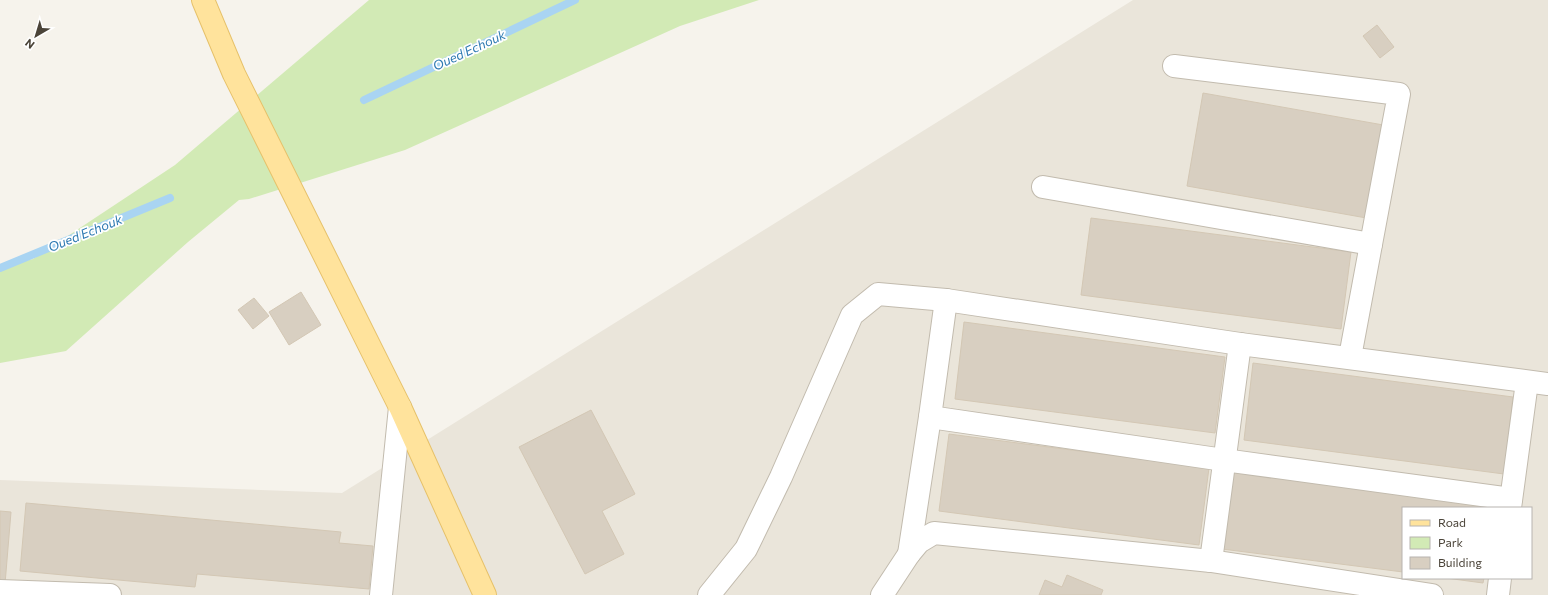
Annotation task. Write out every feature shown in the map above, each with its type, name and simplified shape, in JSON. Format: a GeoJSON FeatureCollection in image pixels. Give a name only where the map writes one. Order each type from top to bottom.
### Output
{"type":"FeatureCollection","features":[{"type":"Feature","properties":{"kind":"main road"},"geometry":{"type":"LineString","coordinates":[[203,0],[234,74],[400,407],[485,595]]}},
{"type":"Feature","properties":{"kind":"street"},"geometry":{"type":"LineString","coordinates":[[1174,66],[1399,94],[1350,357]]}},
{"type":"Feature","properties":{"kind":"street"},"geometry":{"type":"LineString","coordinates":[[1042,187],[1371,244]]}},
{"type":"Feature","properties":{"kind":"street"},"geometry":{"type":"LineString","coordinates":[[709,595],[746,549],[781,477],[852,315],[878,294],[946,300],[1240,344],[1350,357],[1538,383],[1510,503],[930,416]]}},
{"type":"Feature","properties":{"kind":"street"},"geometry":{"type":"LineString","coordinates":[[909,554],[946,300]]}},
{"type":"Feature","properties":{"kind":"street"},"geometry":{"type":"LineString","coordinates":[[1211,561],[1240,344]]}},
{"type":"Feature","properties":{"kind":"street"},"geometry":{"type":"LineString","coordinates":[[381,595],[400,407]]}},
{"type":"Feature","properties":{"kind":"street"},"geometry":{"type":"LineString","coordinates":[[882,595],[909,554],[919,542],[934,532],[1211,561],[1432,595]]}},
{"type":"Feature","properties":{"kind":"street"},"geometry":{"type":"LineString","coordinates":[[1498,595],[1500,579]]}},
{"type":"Feature","properties":{"kind":"street"},"geometry":{"type":"LineString","coordinates":[[14,592],[110,595]]}},
{"type":"Feature","properties":{"kind":"shaded area"},"geometry":{"type":"Polygon","coordinates":[[[1133,0],[1548,0],[1548,595],[0,595],[0,480],[342,493],[1133,0]]]}},
{"type":"Feature","properties":{"kind":"green space"},"geometry":{"type":"Polygon","coordinates":[[[369,0],[759,0],[680,26],[405,150],[249,199],[239,200],[188,242],[66,351],[0,363],[0,267],[33,259],[175,165],[369,0]]]}},
{"type":"Feature","properties":{"kind":"building"},"geometry":{"type":"Polygon","coordinates":[[[1377,25],[1394,47],[1380,58],[1363,36],[1377,25]]]}},
{"type":"Feature","properties":{"kind":"building"},"geometry":{"type":"Polygon","coordinates":[[[1203,93],[1389,126],[1372,219],[1187,186],[1203,93]]]}},
{"type":"Feature","properties":{"kind":"building"},"geometry":{"type":"Polygon","coordinates":[[[1091,218],[1351,252],[1341,329],[1081,295],[1091,218]]]}},
{"type":"Feature","properties":{"kind":"building"},"geometry":{"type":"Polygon","coordinates":[[[301,292],[321,325],[289,345],[269,312],[301,292]]]}},
{"type":"Feature","properties":{"kind":"building"},"geometry":{"type":"Polygon","coordinates":[[[254,298],[269,316],[253,329],[238,310],[254,298]]]}},
{"type":"Feature","properties":{"kind":"building"},"geometry":{"type":"Polygon","coordinates":[[[964,322],[1225,357],[1215,433],[955,399],[964,322]]]}},
{"type":"Feature","properties":{"kind":"building"},"geometry":{"type":"Polygon","coordinates":[[[1253,363],[1513,397],[1504,474],[1244,440],[1253,363]]]}},
{"type":"Feature","properties":{"kind":"building"},"geometry":{"type":"Polygon","coordinates":[[[591,410],[635,494],[602,511],[624,554],[585,574],[519,447],[591,410]]]}},
{"type":"Feature","properties":{"kind":"building"},"geometry":{"type":"Polygon","coordinates":[[[949,434],[1209,468],[1199,545],[939,511],[949,434]]]}},
{"type":"Feature","properties":{"kind":"building"},"geometry":{"type":"Polygon","coordinates":[[[1232,472],[1492,506],[1402,507],[1402,572],[1222,549],[1232,472]]]}},
{"type":"Feature","properties":{"kind":"building"},"geometry":{"type":"Polygon","coordinates":[[[26,503],[341,532],[339,543],[373,546],[369,589],[197,574],[195,587],[20,571],[26,503]]]}},
{"type":"Feature","properties":{"kind":"building"},"geometry":{"type":"Polygon","coordinates":[[[0,511],[11,512],[5,584],[0,583],[0,511]]]}},
{"type":"Feature","properties":{"kind":"building"},"geometry":{"type":"Polygon","coordinates":[[[1067,575],[1103,590],[1101,595],[1039,595],[1045,580],[1062,587],[1067,575]]]}},
{"type":"Feature","properties":{"kind":"building"},"geometry":{"type":"Polygon","coordinates":[[[1453,579],[1484,579],[1483,583],[1453,579]]]}},
{"type":"Feature","properties":{"kind":"waterway","name":"Oued Echouk"},"geometry":{"type":"LineString","coordinates":[[364,100],[575,0]]}},
{"type":"Feature","properties":{"kind":"waterway","name":"Oued Echouk"},"geometry":{"type":"LineString","coordinates":[[0,268],[170,198]]}}]}
